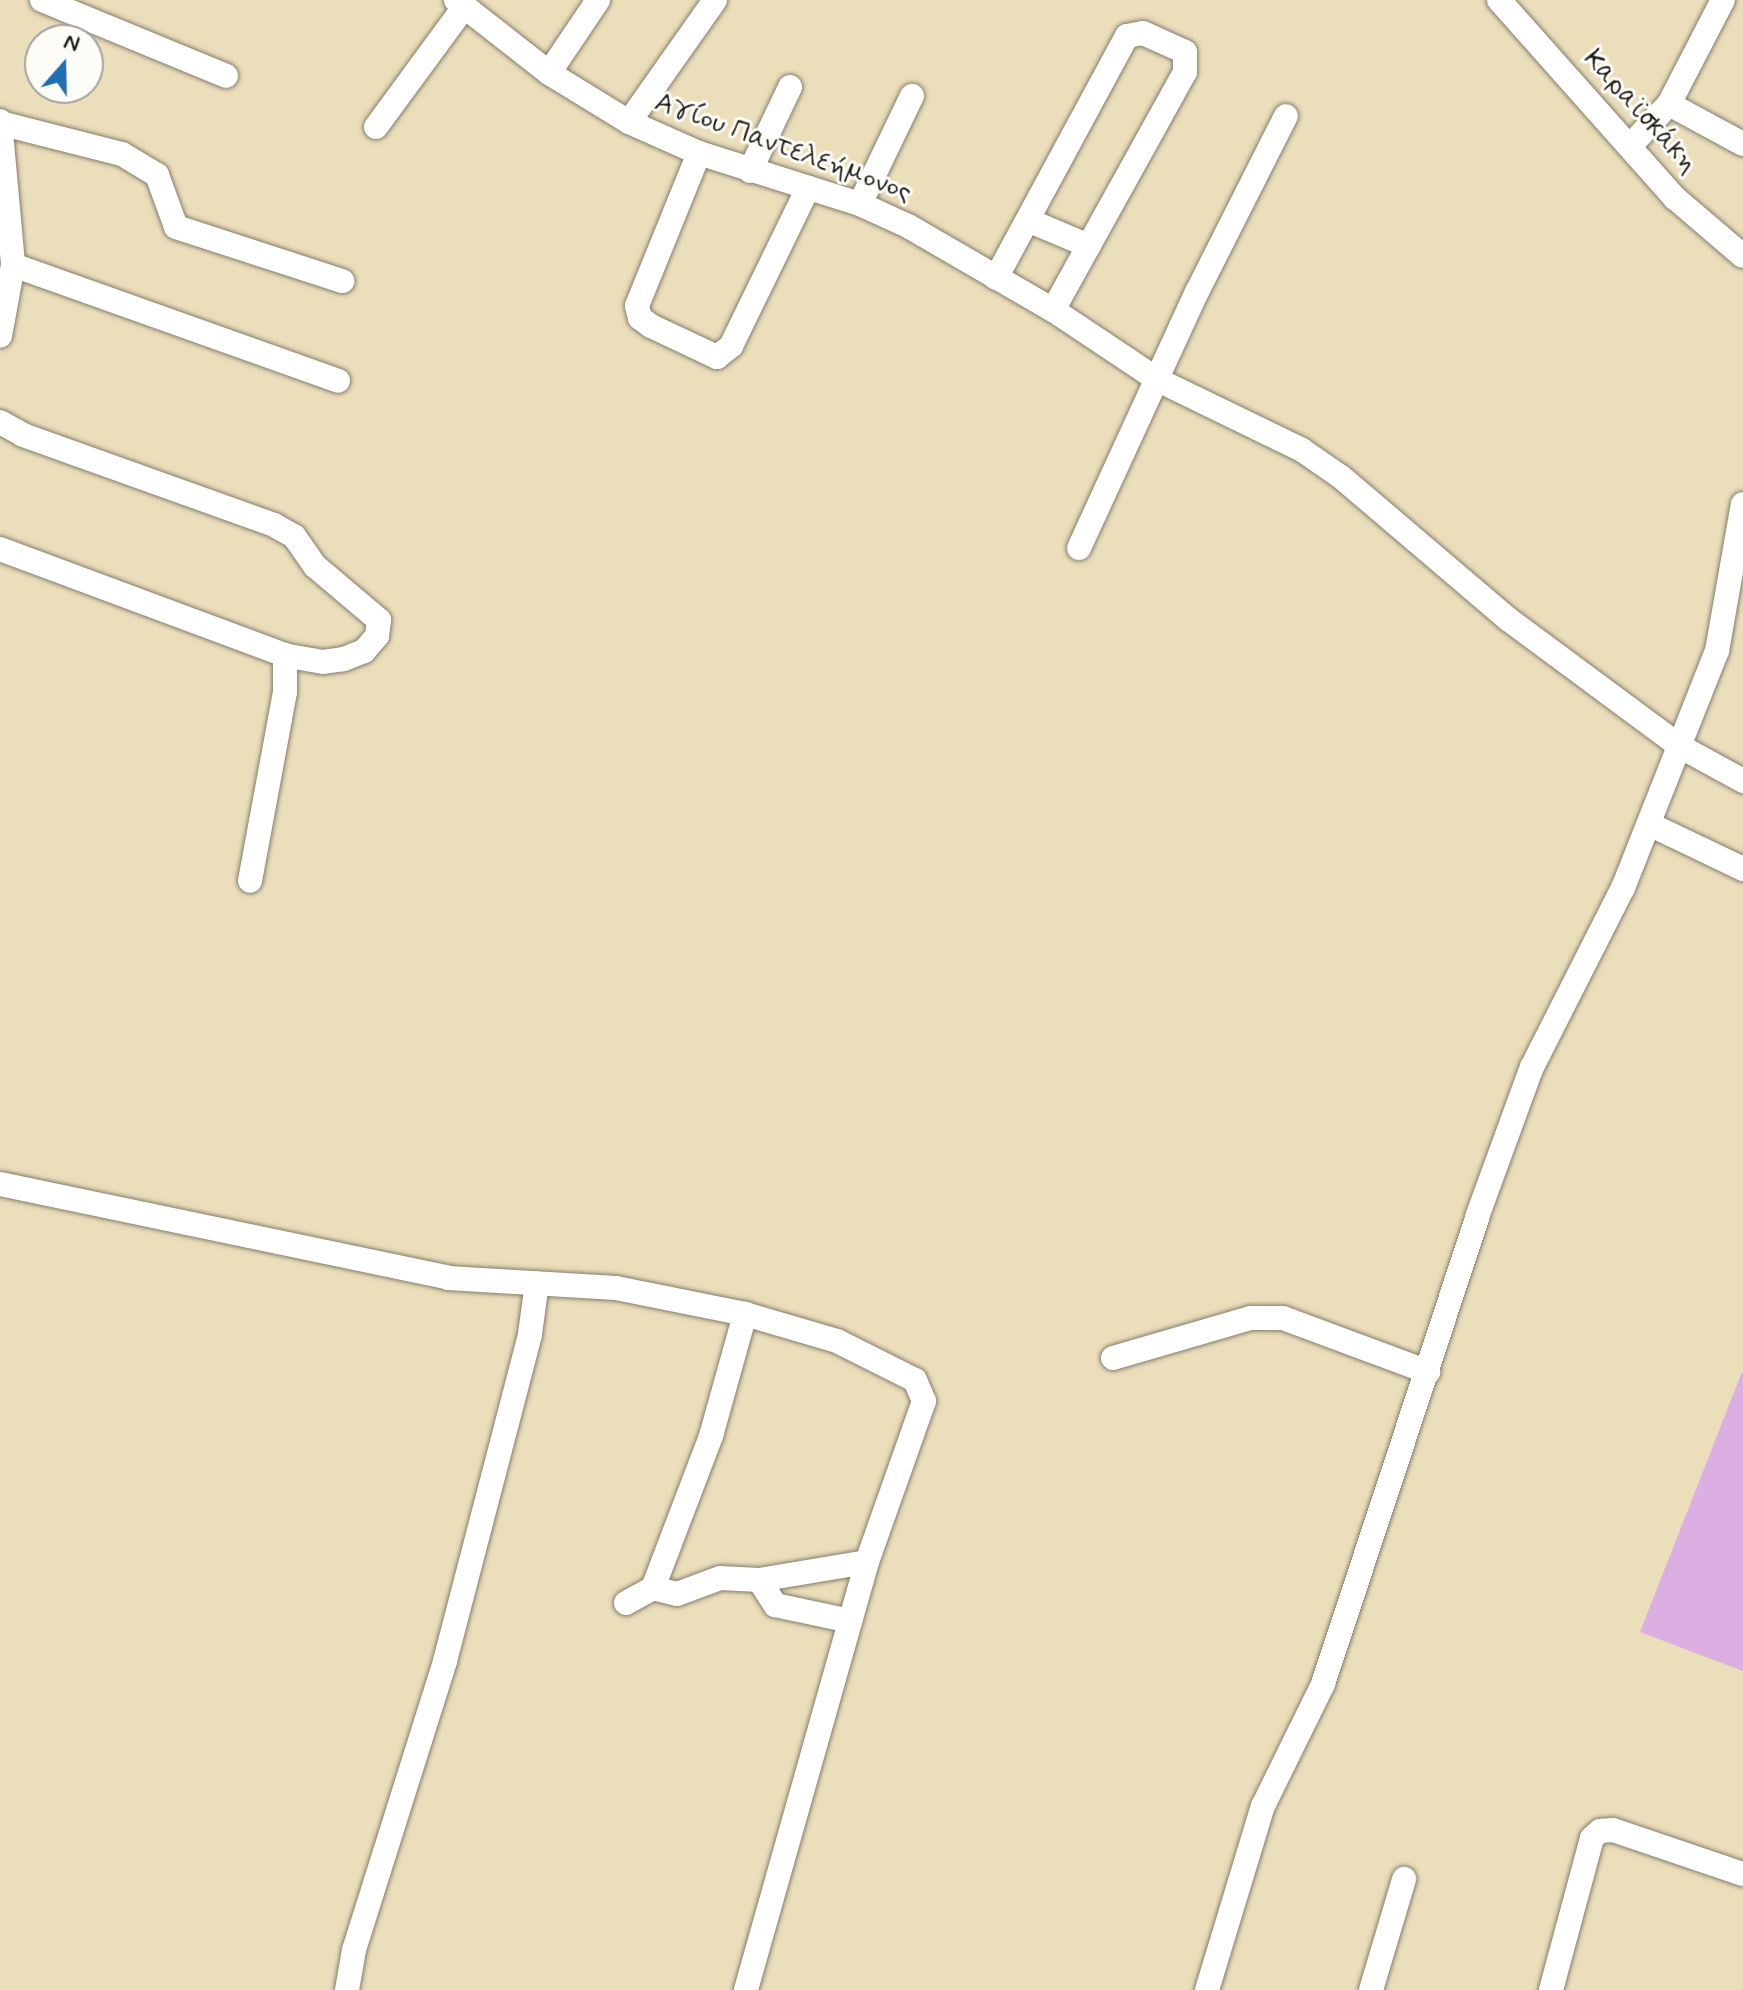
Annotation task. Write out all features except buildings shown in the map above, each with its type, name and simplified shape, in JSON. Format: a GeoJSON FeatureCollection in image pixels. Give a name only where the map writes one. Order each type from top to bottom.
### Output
{"type":"FeatureCollection","features":[{"type":"Feature","properties":{"kind":"street"},"geometry":{"type":"LineString","coordinates":[[42,0],[226,76]]}},
{"type":"Feature","properties":{"kind":"street"},"geometry":{"type":"LineString","coordinates":[[549,73],[598,0]]}},
{"type":"Feature","properties":{"kind":"street"},"geometry":{"type":"LineString","coordinates":[[629,122],[715,0]]}},
{"type":"Feature","properties":{"kind":"street"},"geometry":{"type":"LineString","coordinates":[[1631,145],[1669,104],[1723,0]]}},
{"type":"Feature","properties":{"kind":"street","name":"Καραϊσκάκη"},"geometry":{"type":"LineString","coordinates":[[1504,2],[1675,198],[1739,244]]}},
{"type":"Feature","properties":{"kind":"street"},"geometry":{"type":"LineString","coordinates":[[376,127],[460,3]]}},
{"type":"Feature","properties":{"kind":"street","name":"Αγίου Παντελεήμονος"},"geometry":{"type":"LineString","coordinates":[[460,3],[549,73],[629,122],[699,153],[860,204],[1053,310],[1158,380],[1302,450],[1341,477],[1446,570],[1681,747],[1743,781]]}},
{"type":"Feature","properties":{"kind":"street"},"geometry":{"type":"LineString","coordinates":[[996,278],[1030,221],[1127,36],[1143,33],[1185,52],[1185,72],[1053,310]]}},
{"type":"Feature","properties":{"kind":"street"},"geometry":{"type":"LineString","coordinates":[[750,171],[790,87]]}},
{"type":"Feature","properties":{"kind":"street"},"geometry":{"type":"LineString","coordinates":[[860,204],[912,96]]}},
{"type":"Feature","properties":{"kind":"street"},"geometry":{"type":"LineString","coordinates":[[1669,104],[1743,144]]}},
{"type":"Feature","properties":{"kind":"street"},"geometry":{"type":"LineString","coordinates":[[1079,548],[1286,116]]}},
{"type":"Feature","properties":{"kind":"street"},"geometry":{"type":"LineString","coordinates":[[0,336],[13,265],[4,199],[0,122],[122,154],[157,175],[176,227],[342,281]]}},
{"type":"Feature","properties":{"kind":"street"},"geometry":{"type":"LineString","coordinates":[[699,153],[637,306],[640,318],[651,326],[717,357],[731,346],[808,188]]}},
{"type":"Feature","properties":{"kind":"street"},"geometry":{"type":"LineString","coordinates":[[1030,221],[1089,246]]}},
{"type":"Feature","properties":{"kind":"street"},"geometry":{"type":"LineString","coordinates":[[13,265],[338,381]]}},
{"type":"Feature","properties":{"kind":"street"},"geometry":{"type":"LineString","coordinates":[[0,422],[294,536],[315,566],[379,620],[377,636],[364,651],[323,662],[285,692]]}},
{"type":"Feature","properties":{"kind":"street"},"geometry":{"type":"LineString","coordinates":[[1207,1990],[1263,1806],[1323,1684],[1532,1067],[1596,947],[1681,747],[1720,640],[1743,504]]}},
{"type":"Feature","properties":{"kind":"street"},"geometry":{"type":"LineString","coordinates":[[0,549],[285,655],[323,662]]}},
{"type":"Feature","properties":{"kind":"street"},"geometry":{"type":"LineString","coordinates":[[250,881],[285,692],[285,655]]}},
{"type":"Feature","properties":{"kind":"street"},"geometry":{"type":"LineString","coordinates":[[1649,824],[1743,869]]}},
{"type":"Feature","properties":{"kind":"street"},"geometry":{"type":"LineString","coordinates":[[0,1184],[448,1278],[616,1288],[745,1314],[837,1341],[921,1387],[924,1401],[867,1562],[746,1990]]}},
{"type":"Feature","properties":{"kind":"street"},"geometry":{"type":"LineString","coordinates":[[347,1990],[354,1950],[445,1661],[530,1334],[537,1283]]}},
{"type":"Feature","properties":{"kind":"street"},"geometry":{"type":"LineString","coordinates":[[626,1603],[653,1588],[711,1436],[745,1314]]}},
{"type":"Feature","properties":{"kind":"street"},"geometry":{"type":"LineString","coordinates":[[1113,1358],[1251,1318],[1283,1318],[1428,1372]]}},
{"type":"Feature","properties":{"kind":"street"},"geometry":{"type":"LineString","coordinates":[[653,1588],[677,1594],[720,1578],[759,1580],[867,1562]]}},
{"type":"Feature","properties":{"kind":"street"},"geometry":{"type":"LineString","coordinates":[[759,1580],[775,1605],[850,1621]]}},
{"type":"Feature","properties":{"kind":"street"},"geometry":{"type":"LineString","coordinates":[[1551,1990],[1592,1838],[1600,1831],[1613,1830],[1743,1874]]}},
{"type":"Feature","properties":{"kind":"street"},"geometry":{"type":"LineString","coordinates":[[1371,1990],[1404,1879]]}}]}
